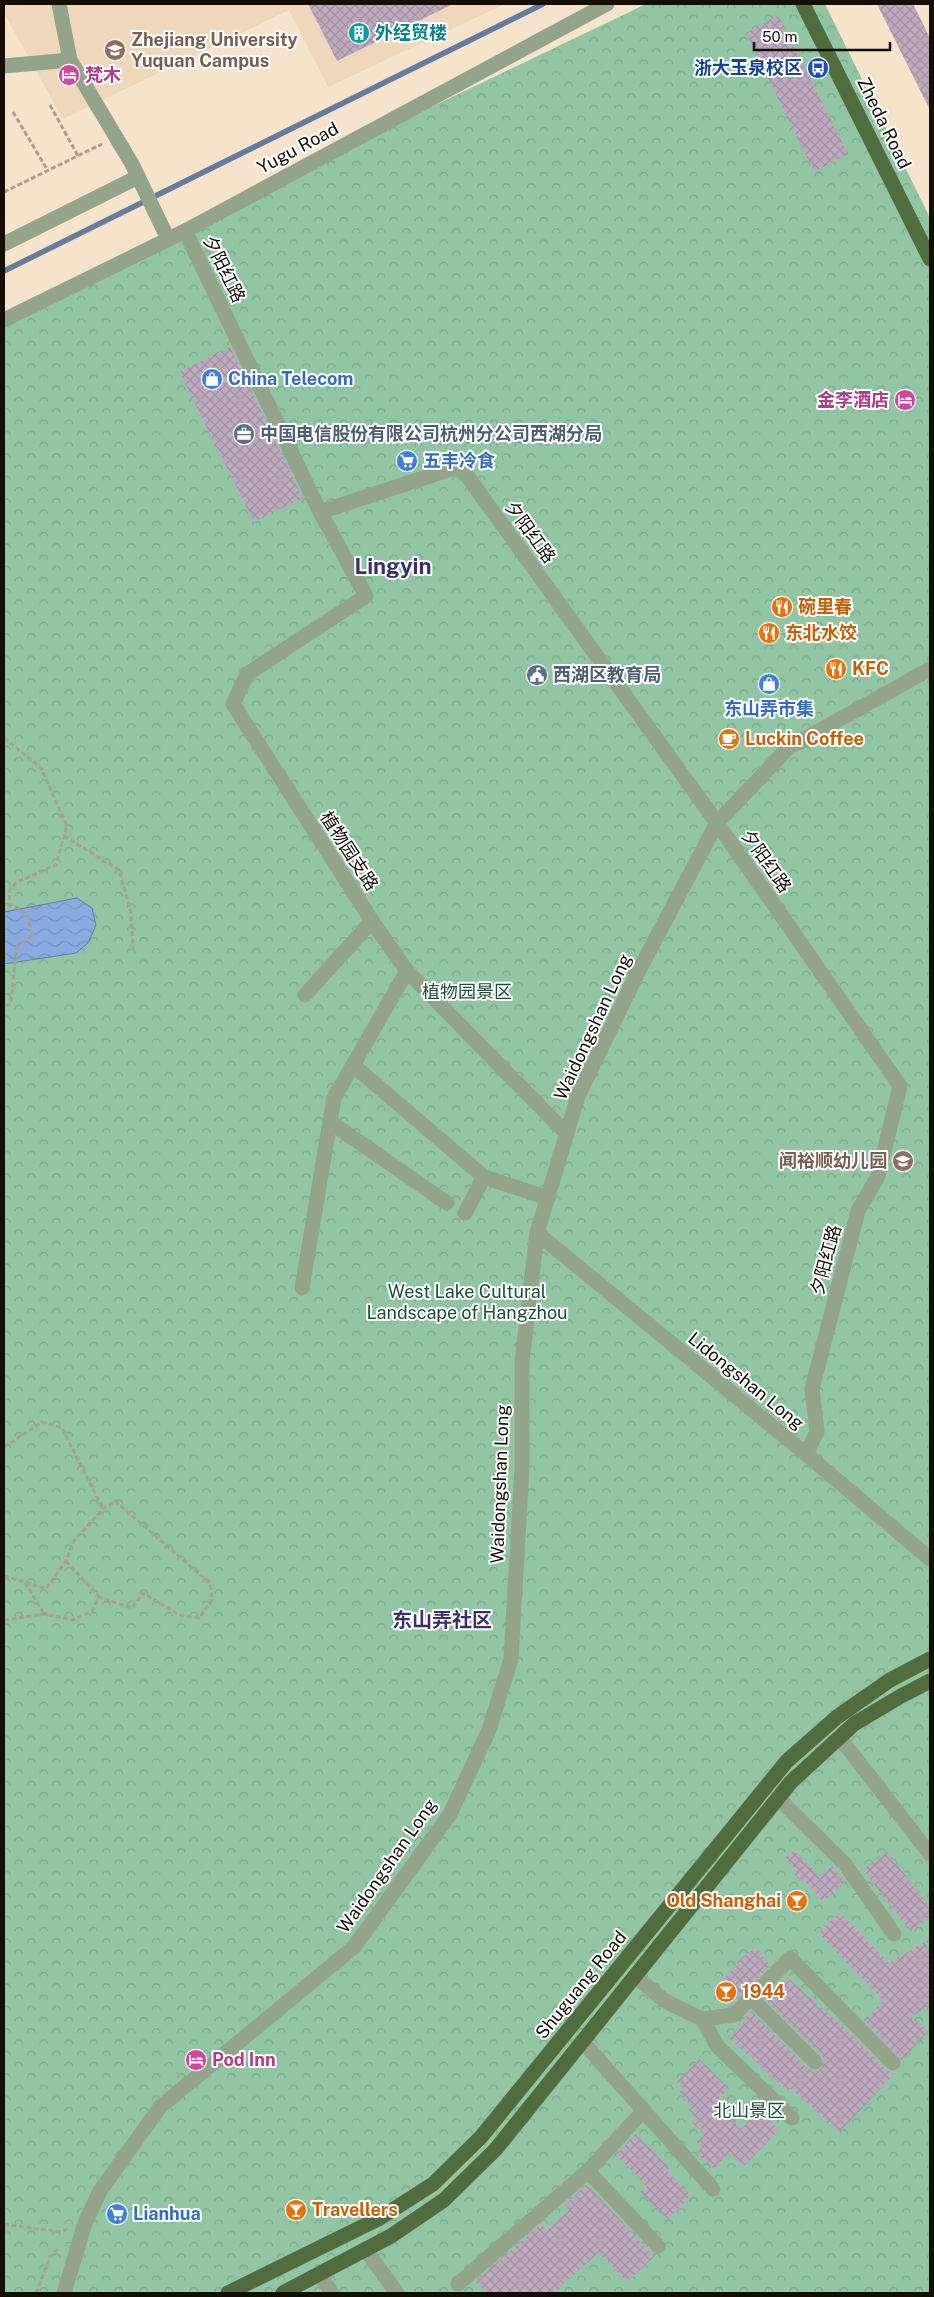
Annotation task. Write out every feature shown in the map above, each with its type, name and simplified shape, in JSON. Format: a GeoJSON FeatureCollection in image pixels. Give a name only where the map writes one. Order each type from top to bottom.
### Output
{"type":"FeatureCollection","features":[{"type":"Feature","properties":{"kind":"main road","name":"Zheda Road"},"geometry":{"type":"LineString","coordinates":[[804,4],[930,259]]}},
{"type":"Feature","properties":{"kind":"main road","name":"Shuguang Road"},"geometry":{"type":"LineString","coordinates":[[228,2293],[380,2218],[432,2184],[480,2137],[787,1761],[837,1717],[890,1680],[930,1659]]}},
{"type":"Feature","properties":{"kind":"main road","name":"Shuguang Road"},"geometry":{"type":"LineString","coordinates":[[283,2293],[391,2236],[451,2193],[496,2149],[791,1782],[854,1724],[901,1696],[928,1686]]}},
{"type":"Feature","properties":{"kind":"street"},"geometry":{"type":"LineString","coordinates":[[59,4],[70,60],[135,171],[168,239]]}},
{"type":"Feature","properties":{"kind":"street","name":"Yugu Road"},"geometry":{"type":"LineString","coordinates":[[4,320],[185,231],[607,4]]}},
{"type":"Feature","properties":{"kind":"street"},"geometry":{"type":"LineString","coordinates":[[4,66],[70,60]]}},
{"type":"Feature","properties":{"kind":"street"},"geometry":{"type":"LineString","coordinates":[[4,244],[135,171]]}},
{"type":"Feature","properties":{"kind":"street","name":"夕阳红路"},"geometry":{"type":"LineString","coordinates":[[185,231],[320,512],[366,596]]}},
{"type":"Feature","properties":{"kind":"street","name":"夕阳红路"},"geometry":{"type":"LineString","coordinates":[[320,512],[460,466],[717,823],[900,1086],[878,1176],[858,1211],[812,1389],[817,1432],[806,1454]]}},
{"type":"Feature","properties":{"kind":"street","name":"植物园支路"},"geometry":{"type":"LineString","coordinates":[[366,596],[247,674],[233,704],[372,921],[407,971],[567,1134]]}},
{"type":"Feature","properties":{"kind":"street","name":"Waidongshan Long"},"geometry":{"type":"LineString","coordinates":[[64,2293],[84,2223],[100,2191],[160,2107],[354,1947],[450,1814],[489,1730],[511,1659],[522,1467],[522,1362],[537,1234],[578,1096],[637,974],[717,823],[788,748],[930,669]]}},
{"type":"Feature","properties":{"kind":"street"},"geometry":{"type":"LineString","coordinates":[[305,995],[372,921]]}},
{"type":"Feature","properties":{"kind":"street"},"geometry":{"type":"LineString","coordinates":[[302,1288],[334,1098],[407,971]]}},
{"type":"Feature","properties":{"kind":"street"},"geometry":{"type":"LineString","coordinates":[[353,1065],[484,1177],[548,1198]]}},
{"type":"Feature","properties":{"kind":"street"},"geometry":{"type":"LineString","coordinates":[[330,1122],[447,1203]]}},
{"type":"Feature","properties":{"kind":"street"},"geometry":{"type":"LineString","coordinates":[[465,1213],[484,1177]]}},
{"type":"Feature","properties":{"kind":"street","name":"Lidongshan Long"},"geometry":{"type":"LineString","coordinates":[[537,1234],[806,1454],[930,1559]]}},
{"type":"Feature","properties":{"kind":"street"},"geometry":{"type":"LineString","coordinates":[[840,1738],[930,1854]]}},
{"type":"Feature","properties":{"kind":"street"},"geometry":{"type":"LineString","coordinates":[[778,1798],[845,1864],[894,1934]]}},
{"type":"Feature","properties":{"kind":"street"},"geometry":{"type":"LineString","coordinates":[[635,1976],[665,2001],[702,2019],[734,2015],[790,1958],[893,2063]]}},
{"type":"Feature","properties":{"kind":"street"},"geometry":{"type":"LineString","coordinates":[[751,1998],[815,2062]]}},
{"type":"Feature","properties":{"kind":"street"},"geometry":{"type":"LineString","coordinates":[[702,2019],[718,2047],[792,2118]]}},
{"type":"Feature","properties":{"kind":"street"},"geometry":{"type":"LineString","coordinates":[[582,2041],[713,2189]]}},
{"type":"Feature","properties":{"kind":"street"},"geometry":{"type":"LineString","coordinates":[[458,2284],[588,2171],[644,2110]]}},
{"type":"Feature","properties":{"kind":"street"},"geometry":{"type":"LineString","coordinates":[[588,2171],[658,2246]]}},
{"type":"Feature","properties":{"kind":"street"},"geometry":{"type":"LineString","coordinates":[[365,2249],[397,2293]]}},
{"type":"Feature","properties":{"kind":"street"},"geometry":{"type":"LineString","coordinates":[[319,2274],[332,2293]]}},
{"type":"Feature","properties":{"kind":"path"},"geometry":{"type":"LineString","coordinates":[[50,105],[78,156]]}},
{"type":"Feature","properties":{"kind":"path"},"geometry":{"type":"LineString","coordinates":[[13,112],[48,171]]}},
{"type":"Feature","properties":{"kind":"path"},"geometry":{"type":"LineString","coordinates":[[4,192],[116,138]]}},
{"type":"Feature","properties":{"kind":"path"},"geometry":{"type":"LineString","coordinates":[[4,738],[42,768],[67,826],[56,865],[17,882],[10,890],[9,904],[21,909],[29,918],[32,935],[16,949],[11,1004],[4,1007]]}},
{"type":"Feature","properties":{"kind":"path"},"geometry":{"type":"LineString","coordinates":[[64,836],[119,870],[131,912],[133,949]]}},
{"type":"Feature","properties":{"kind":"path"},"geometry":{"type":"LineString","coordinates":[[4,1447],[42,1422],[62,1428],[103,1509]]}},
{"type":"Feature","properties":{"kind":"path"},"geometry":{"type":"LineString","coordinates":[[4,1576],[46,1589],[66,1561],[73,1542],[103,1509],[115,1501],[210,1584],[212,1600],[199,1618],[179,1615],[143,1593],[132,1608],[99,1597],[66,1561]]}},
{"type":"Feature","properties":{"kind":"path"},"geometry":{"type":"LineString","coordinates":[[25,1582],[44,1614]]}},
{"type":"Feature","properties":{"kind":"path"},"geometry":{"type":"LineString","coordinates":[[4,1620],[44,1614],[72,1620],[92,1611],[99,1597]]}},
{"type":"Feature","properties":{"kind":"path"},"geometry":{"type":"LineString","coordinates":[[4,2224],[61,2232],[84,2223]]}},
{"type":"Feature","properties":{"kind":"path"},"geometry":{"type":"LineString","coordinates":[[36,2293],[50,2257],[64,2244]]}},
{"type":"Feature","properties":{"kind":"shaded area","name":"Zhejiang University Yuquan Campus"},"geometry":{"type":"Polygon","coordinates":[[[4,4],[505,4],[328,87],[289,10],[63,119],[4,13],[4,4]]]}},
{"type":"Feature","properties":{"kind":"green space","name":"植物园景区"},"geometry":{"type":"Polygon","coordinates":[[[646,4],[825,4],[930,218],[930,2293],[4,2293],[4,312],[646,4]]]}},
{"type":"Feature","properties":{"kind":"water"},"geometry":{"type":"Polygon","coordinates":[[[77,898],[92,908],[96,925],[88,943],[76,953],[4,964],[4,912],[77,898]]]}},
{"type":"Feature","properties":{"kind":"building","name":"外经贸楼"},"geometry":{"type":"Polygon","coordinates":[[[308,4],[453,4],[337,61],[308,4]]]}},
{"type":"Feature","properties":{"kind":"building"},"geometry":{"type":"Polygon","coordinates":[[[877,4],[913,4],[930,38],[930,110],[877,4]]]}},
{"type":"Feature","properties":{"kind":"building"},"geometry":{"type":"Polygon","coordinates":[[[778,15],[848,154],[814,172],[746,33],[778,15]]]}},
{"type":"Feature","properties":{"kind":"building","name":"中国电信股份有限公司杭州分公司西湖分局"},"geometry":{"type":"Polygon","coordinates":[[[230,347],[303,498],[254,522],[179,372],[230,347]]]}},
{"type":"Feature","properties":{"kind":"building"},"geometry":{"type":"Polygon","coordinates":[[[794,1850],[820,1877],[832,1866],[845,1881],[823,1902],[805,1881],[803,1882],[793,1873],[796,1870],[785,1858],[794,1850]]]}},
{"type":"Feature","properties":{"kind":"building"},"geometry":{"type":"Polygon","coordinates":[[[888,1852],[930,1908],[930,1917],[911,1932],[863,1870],[888,1852]]]}},
{"type":"Feature","properties":{"kind":"building"},"geometry":{"type":"Polygon","coordinates":[[[840,1912],[889,1963],[924,1942],[930,1952],[930,2005],[911,2017],[928,2032],[902,2061],[865,2021],[883,2000],[818,1933],[840,1912]]]}},
{"type":"Feature","properties":{"kind":"building"},"geometry":{"type":"Polygon","coordinates":[[[755,1947],[770,1965],[731,2005],[714,1988],[738,1964],[736,1963],[755,1947]]]}},
{"type":"Feature","properties":{"kind":"building"},"geometry":{"type":"Polygon","coordinates":[[[787,1977],[852,2035],[886,2070],[894,2074],[840,2132],[790,2088],[788,2091],[730,2039],[751,2011],[808,2069],[817,2071],[822,2068],[824,2060],[822,2055],[764,1998],[787,1977]]]}},
{"type":"Feature","properties":{"kind":"building"},"geometry":{"type":"Polygon","coordinates":[[[699,2059],[729,2088],[715,2103],[741,2129],[759,2110],[779,2130],[744,2166],[730,2153],[714,2169],[697,2153],[702,2148],[697,2142],[704,2134],[692,2122],[696,2118],[689,2111],[693,2107],[679,2093],[684,2088],[677,2082],[699,2059]]]}},
{"type":"Feature","properties":{"kind":"building"},"geometry":{"type":"Polygon","coordinates":[[[636,2134],[670,2167],[667,2170],[691,2196],[668,2219],[640,2192],[647,2186],[616,2155],[636,2134]]]}},
{"type":"Feature","properties":{"kind":"building"},"geometry":{"type":"Polygon","coordinates":[[[587,2184],[654,2257],[627,2282],[599,2252],[554,2293],[486,2293],[476,2281],[541,2224],[547,2230],[569,2210],[565,2205],[587,2184]]]}},
{"type":"Feature","properties":{"kind":"waterway"},"geometry":{"type":"LineString","coordinates":[[4,271],[543,4]]}},
{"type":"Feature","properties":{"kind":"place","name":"外经贸楼"},"geometry":{"type":"Point","coordinates":[359,33]}},
{"type":"Feature","properties":{"kind":"place","name":"Zhejiang University Yuquan Campus"},"geometry":{"type":"Point","coordinates":[115,50]}},
{"type":"Feature","properties":{"kind":"place","name":"浙大玉泉校区"},"geometry":{"type":"Point","coordinates":[818,68]}},
{"type":"Feature","properties":{"kind":"place","name":"梵木"},"geometry":{"type":"Point","coordinates":[69,75]}},
{"type":"Feature","properties":{"kind":"place","name":"China Telecom"},"geometry":{"type":"Point","coordinates":[212,379]}},
{"type":"Feature","properties":{"kind":"place","name":"金李酒店"},"geometry":{"type":"Point","coordinates":[905,400]}},
{"type":"Feature","properties":{"kind":"place","name":"中国电信股份有限公司杭州分公司西湖分局"},"geometry":{"type":"Point","coordinates":[244,434]}},
{"type":"Feature","properties":{"kind":"place","name":"五丰冷食"},"geometry":{"type":"Point","coordinates":[407,461]}},
{"type":"Feature","properties":{"kind":"place","name":"碗里春"},"geometry":{"type":"Point","coordinates":[782,607]}},
{"type":"Feature","properties":{"kind":"place","name":"东北水饺"},"geometry":{"type":"Point","coordinates":[769,633]}},
{"type":"Feature","properties":{"kind":"place","name":"KFC"},"geometry":{"type":"Point","coordinates":[836,669]}},
{"type":"Feature","properties":{"kind":"place","name":"西湖区教育局"},"geometry":{"type":"Point","coordinates":[537,675]}},
{"type":"Feature","properties":{"kind":"place","name":"东山弄市集"},"geometry":{"type":"Point","coordinates":[769,684]}},
{"type":"Feature","properties":{"kind":"place","name":"Luckin Coffee"},"geometry":{"type":"Point","coordinates":[729,739]}},
{"type":"Feature","properties":{"kind":"place","name":"闻裕顺幼儿园"},"geometry":{"type":"Point","coordinates":[903,1161]}},
{"type":"Feature","properties":{"kind":"place","name":"Old Shanghai"},"geometry":{"type":"Point","coordinates":[797,1901]}},
{"type":"Feature","properties":{"kind":"place","name":"1944"},"geometry":{"type":"Point","coordinates":[726,1992]}},
{"type":"Feature","properties":{"kind":"place","name":"Pod Inn"},"geometry":{"type":"Point","coordinates":[196,2060]}},
{"type":"Feature","properties":{"kind":"place","name":"Travellers"},"geometry":{"type":"Point","coordinates":[296,2210]}},
{"type":"Feature","properties":{"kind":"place","name":"Lianhua"},"geometry":{"type":"Point","coordinates":[117,2214]}},
{"type":"Feature","properties":{"kind":"district","name":"Lingyin"},"geometry":{"type":"Point","coordinates":[393,566]}},
{"type":"Feature","properties":{"kind":"district","name":"东山弄社区"},"geometry":{"type":"Point","coordinates":[442,1620]}},
{"type":"Feature","properties":{"kind":"park label","name":"West Lake Cultural Landscape of Hangzhou"},"geometry":{"type":"Point","coordinates":[467,1302]}},
{"type":"Feature","properties":{"kind":"park label","name":"北山景区"},"geometry":{"type":"Point","coordinates":[749,2111]}}]}
